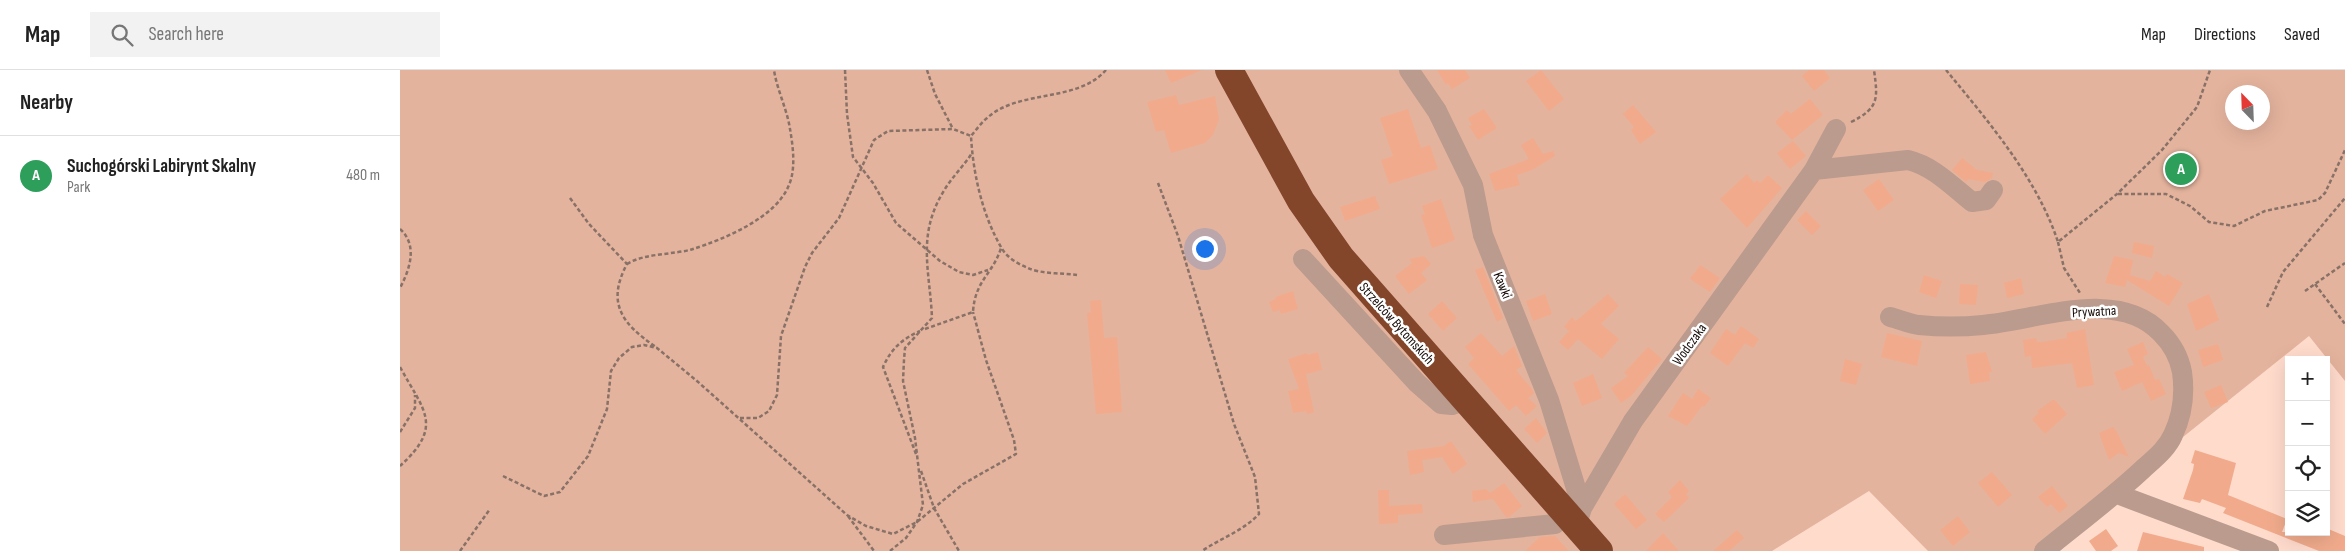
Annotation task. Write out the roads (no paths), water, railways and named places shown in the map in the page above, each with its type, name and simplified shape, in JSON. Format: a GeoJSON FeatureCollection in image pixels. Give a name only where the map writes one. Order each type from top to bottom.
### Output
{"type":"FeatureCollection","features":[{"type":"Feature","properties":{"kind":"highway","name":"Strzelców Bytomskich"},"geometry":{"type":"LineString","coordinates":[[1229,70],[1317,226],[1360,281],[1466,400],[1575,514],[1597,550]]}},
{"type":"Feature","properties":{"kind":"street","name":"Kawki"},"geometry":{"type":"LineString","coordinates":[[1409,70],[1438,111],[1474,185],[1483,235],[1549,400],[1575,514]]}},
{"type":"Feature","properties":{"kind":"street","name":"Wodczaka"},"geometry":{"type":"LineString","coordinates":[[1575,514],[1633,421],[1814,170],[1836,129]]}},
{"type":"Feature","properties":{"kind":"street"},"geometry":{"type":"LineString","coordinates":[[1814,170],[1908,160],[1920,163],[1932,170],[1972,202],[1986,200],[1993,190]]}},
{"type":"Feature","properties":{"kind":"street"},"geometry":{"type":"LineString","coordinates":[[1303,259],[1417,383],[1441,404],[1452,404],[1466,400]]}},
{"type":"Feature","properties":{"kind":"street","name":"Prywatna"},"geometry":{"type":"LineString","coordinates":[[1890,317],[1918,325],[1983,325],[2087,310],[2124,310],[2142,316],[2158,329],[2174,347],[2181,364],[2183,380],[2180,418],[2173,436],[2161,452],[2117,494],[2044,551]]}},
{"type":"Feature","properties":{"kind":"street"},"geometry":{"type":"LineString","coordinates":[[2117,494],[2268,551]]}},
{"type":"Feature","properties":{"kind":"street"},"geometry":{"type":"LineString","coordinates":[[1444,535],[1555,524],[1575,514]]}},
{"type":"Feature","properties":{"kind":"place","name":"Suchogórski Labirynt Skalny"},"geometry":{"type":"Point","coordinates":[2181,169]}}]}
